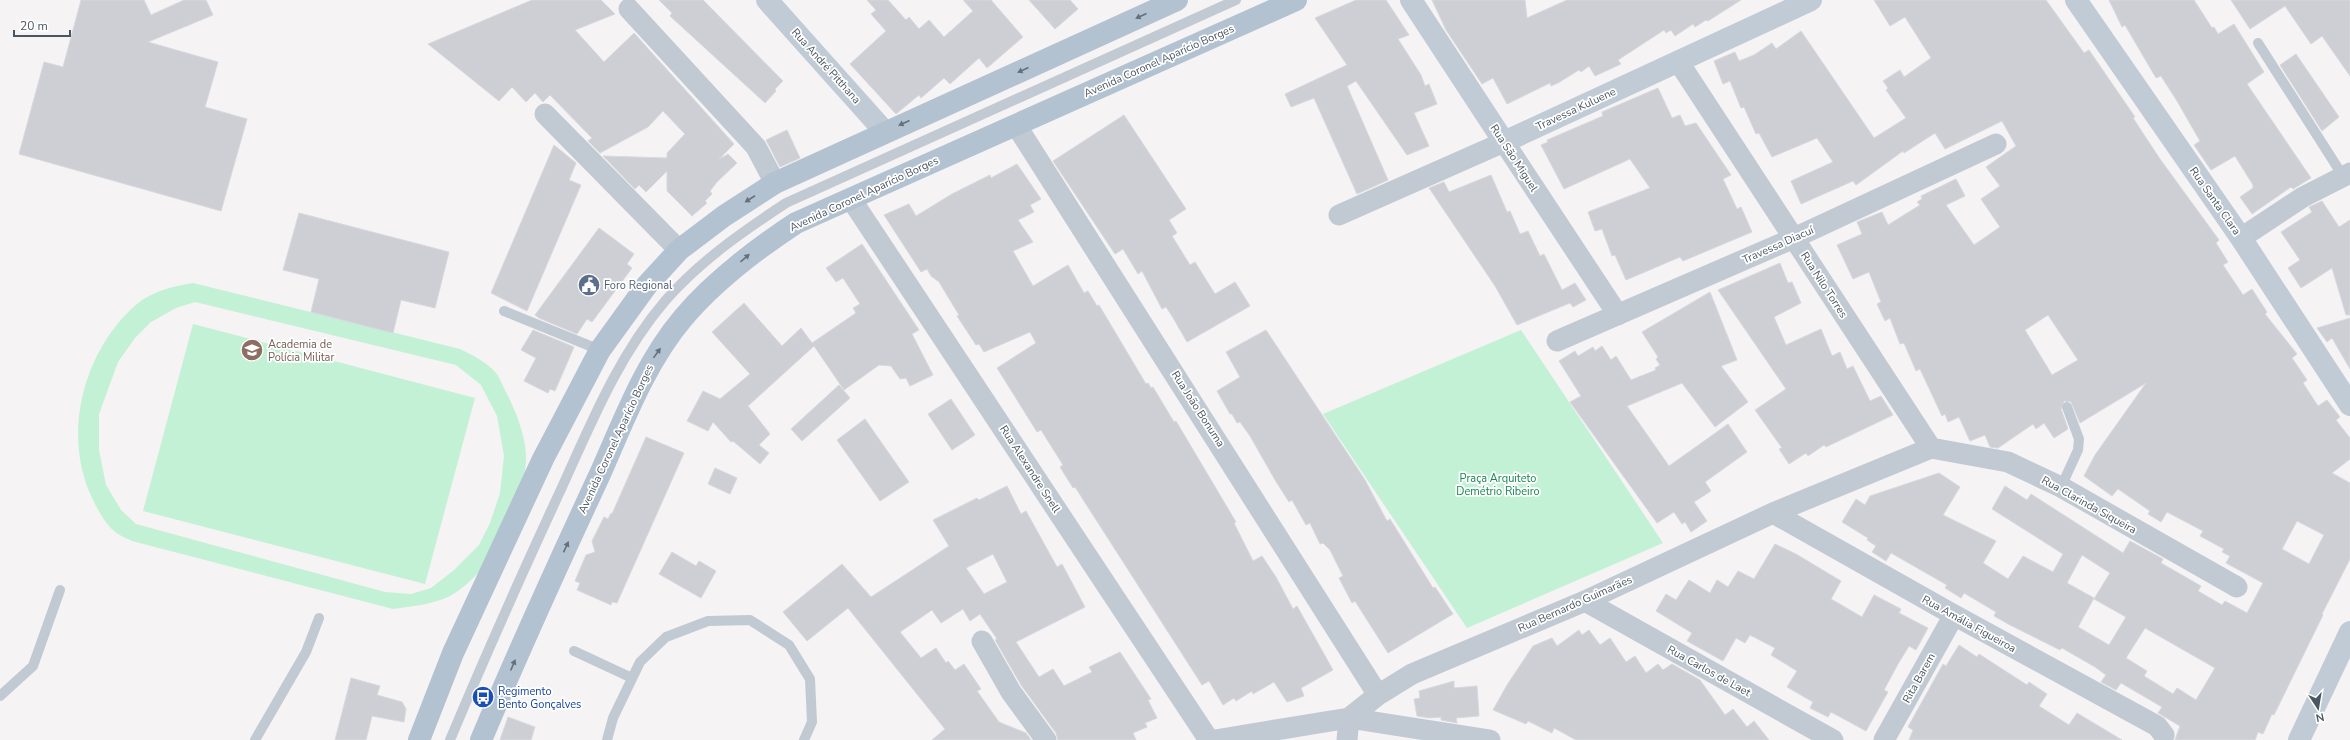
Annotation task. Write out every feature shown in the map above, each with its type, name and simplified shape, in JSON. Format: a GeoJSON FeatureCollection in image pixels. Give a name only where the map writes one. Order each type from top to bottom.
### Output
{"type":"FeatureCollection","features":[{"type":"Feature","properties":{"kind":"main road"},"geometry":{"type":"LineString","coordinates":[[419,740],[453,653],[539,466],[600,350],[647,285],[679,250],[724,216],[775,183],[1176,0]]}},
{"type":"Feature","properties":{"kind":"main road","name":"Avenida Coronel Aparício Borges"},"geometry":{"type":"LineString","coordinates":[[481,740],[527,631],[652,361],[683,318],[716,284],[754,250],[796,223],[1296,0]]}},
{"type":"Feature","properties":{"kind":"street","name":"Rua André Pitthana"},"geometry":{"type":"LineString","coordinates":[[767,0],[885,132]]}},
{"type":"Feature","properties":{"kind":"street","name":"Rua São Miguel"},"geometry":{"type":"LineString","coordinates":[[1411,0],[1618,315]]}},
{"type":"Feature","properties":{"kind":"street","name":"Travessa Kuluene"},"geometry":{"type":"LineString","coordinates":[[1339,215],[1504,142],[1811,0]]}},
{"type":"Feature","properties":{"kind":"street","name":"Rua Santa Clara"},"geometry":{"type":"LineString","coordinates":[[2076,0],[2241,238],[2350,404]]}},
{"type":"Feature","properties":{"kind":"street"},"geometry":{"type":"LineString","coordinates":[[629,9],[756,147],[775,183]]}},
{"type":"Feature","properties":{"kind":"street","name":"Rua Nilo Torres"},"geometry":{"type":"LineString","coordinates":[[1678,61],[1932,448]]}},
{"type":"Feature","properties":{"kind":"street"},"geometry":{"type":"LineString","coordinates":[[545,114],[679,250]]}},
{"type":"Feature","properties":{"kind":"street","name":"Rua João Bonuma"},"geometry":{"type":"LineString","coordinates":[[1016,125],[1378,695]]}},
{"type":"Feature","properties":{"kind":"street","name":"Travessa Diacuí"},"geometry":{"type":"LineString","coordinates":[[1557,341],[1794,238],[1996,144]]}},
{"type":"Feature","properties":{"kind":"street"},"geometry":{"type":"LineString","coordinates":[[2241,238],[2303,197],[2346,175]]}},
{"type":"Feature","properties":{"kind":"street","name":"Rua Alexandre Snell"},"geometry":{"type":"LineString","coordinates":[[852,199],[1209,740]]}},
{"type":"Feature","properties":{"kind":"street","name":"Rua Bernardo Guimarães"},"geometry":{"type":"LineString","coordinates":[[1215,740],[1349,718],[1378,695],[1412,674],[1585,601],[1773,513],[1932,448]]}},
{"type":"Feature","properties":{"kind":"street","name":"Rua Clarinda Siqueira"},"geometry":{"type":"LineString","coordinates":[[1932,448],[2008,462],[2060,487],[2237,587]]}},
{"type":"Feature","properties":{"kind":"street","name":"Rua Amália Figueiroa"},"geometry":{"type":"LineString","coordinates":[[1773,513],[1954,615],[2157,726],[2164,737]]}},
{"type":"Feature","properties":{"kind":"street","name":"Rua Carlos de Laet"},"geometry":{"type":"LineString","coordinates":[[1585,601],[1833,740]]}},
{"type":"Feature","properties":{"kind":"street","name":"Rita Barem"},"geometry":{"type":"LineString","coordinates":[[1884,740],[1954,615]]}},
{"type":"Feature","properties":{"kind":"street"},"geometry":{"type":"LineString","coordinates":[[2299,740],[2350,632]]}},
{"type":"Feature","properties":{"kind":"street"},"geometry":{"type":"LineString","coordinates":[[982,641],[1011,692],[1046,740]]}},
{"type":"Feature","properties":{"kind":"street"},"geometry":{"type":"LineString","coordinates":[[1347,740],[1349,718],[1490,740]]}},
{"type":"Feature","properties":{"kind":"lane"},"geometry":{"type":"LineString","coordinates":[[450,740],[501,619],[602,399],[626,355],[665,302],[697,268],[739,233],[786,203],[1236,0]]}},
{"type":"Feature","properties":{"kind":"lane"},"geometry":{"type":"LineString","coordinates":[[2258,43],[2346,175]]}},
{"type":"Feature","properties":{"kind":"lane"},"geometry":{"type":"LineString","coordinates":[[504,311],[600,350]]}},
{"type":"Feature","properties":{"kind":"lane"},"geometry":{"type":"LineString","coordinates":[[2060,487],[2078,450],[2079,439],[2067,407]]}},
{"type":"Feature","properties":{"kind":"lane"},"geometry":{"type":"LineString","coordinates":[[0,696],[33,666],[60,590]]}},
{"type":"Feature","properties":{"kind":"lane"},"geometry":{"type":"LineString","coordinates":[[254,740],[306,652],[319,618]]}},
{"type":"Feature","properties":{"kind":"lane"},"geometry":{"type":"LineString","coordinates":[[607,740],[613,718],[640,662],[666,636],[708,621],[750,620],[789,645],[810,679],[812,722],[804,740]]}},
{"type":"Feature","properties":{"kind":"lane"},"geometry":{"type":"LineString","coordinates":[[574,651],[632,678]]}},
{"type":"Feature","properties":{"kind":"green space"},"geometry":{"type":"Polygon","coordinates":[[[193,283],[460,349],[488,365],[496,373],[520,423],[526,455],[525,473],[515,512],[507,530],[486,565],[472,579],[458,591],[443,599],[427,604],[393,609],[132,541],[117,533],[110,527],[95,504],[83,475],[79,449],[79,422],[83,395],[91,369],[103,345],[118,323],[137,304],[143,299],[157,292],[193,283]],[[195,302],[176,308],[151,322],[135,338],[118,362],[99,414],[99,450],[106,485],[121,510],[136,524],[385,592],[411,594],[431,588],[454,570],[479,545],[490,523],[500,493],[504,456],[497,416],[481,385],[456,365],[195,302]]]}},
{"type":"Feature","properties":{"kind":"green space"},"geometry":{"type":"Polygon","coordinates":[[[193,324],[475,398],[425,584],[143,511],[193,324]]]}},
{"type":"Feature","properties":{"kind":"green space","name":"Praça Arquiteto Demétrio Ribeiro"},"geometry":{"type":"Polygon","coordinates":[[[1521,330],[1663,543],[1467,628],[1323,414],[1521,330]]]}},
{"type":"Feature","properties":{"kind":"building"},"geometry":{"type":"Polygon","coordinates":[[[81,0],[144,0],[151,15],[184,0],[206,0],[213,15],[148,42],[218,62],[205,107],[247,119],[221,211],[19,154],[44,62],[63,67],[81,0]]]}},
{"type":"Feature","properties":{"kind":"building"},"geometry":{"type":"Polygon","coordinates":[[[532,0],[601,0],[615,14],[575,30],[604,62],[634,33],[734,144],[719,159],[728,154],[737,163],[717,182],[710,191],[712,194],[705,201],[707,203],[692,216],[667,191],[667,171],[646,192],[639,185],[635,189],[603,156],[667,158],[667,153],[685,134],[663,111],[648,127],[600,153],[588,141],[592,138],[550,95],[543,102],[535,93],[526,102],[512,87],[499,101],[428,44],[532,0]]]}},
{"type":"Feature","properties":{"kind":"building"},"geometry":{"type":"Polygon","coordinates":[[[659,0],[703,0],[783,81],[775,89],[776,91],[765,103],[670,16],[672,13],[659,0]]]}},
{"type":"Feature","properties":{"kind":"building"},"geometry":{"type":"Polygon","coordinates":[[[867,0],[888,0],[906,20],[909,17],[919,29],[929,20],[944,37],[973,11],[963,0],[991,0],[1023,37],[987,68],[979,58],[950,84],[944,78],[921,98],[919,95],[896,114],[850,64],[886,31],[871,14],[876,10],[867,0]]]}},
{"type":"Feature","properties":{"kind":"building"},"geometry":{"type":"Polygon","coordinates":[[[1029,0],[1070,0],[1078,9],[1055,29],[1029,0]]]}},
{"type":"Feature","properties":{"kind":"building"},"geometry":{"type":"Polygon","coordinates":[[[1356,0],[1386,0],[1409,35],[1398,39],[1421,75],[1425,86],[1429,84],[1437,104],[1414,113],[1429,146],[1407,155],[1356,81],[1347,86],[1388,180],[1357,194],[1314,98],[1291,107],[1285,94],[1347,65],[1315,18],[1356,0]]]}},
{"type":"Feature","properties":{"kind":"building"},"geometry":{"type":"Polygon","coordinates":[[[1432,0],[1525,0],[1527,18],[1567,0],[1741,0],[1708,21],[1706,20],[1695,27],[1693,24],[1675,36],[1671,30],[1666,33],[1664,30],[1618,60],[1621,64],[1595,76],[1589,66],[1581,72],[1579,70],[1558,83],[1551,86],[1550,83],[1507,104],[1493,78],[1482,84],[1446,30],[1432,0]]]}},
{"type":"Feature","properties":{"kind":"building"},"geometry":{"type":"Polygon","coordinates":[[[1874,0],[2046,0],[2084,53],[2089,50],[2135,117],[2133,118],[2160,159],[2219,240],[2216,243],[2228,262],[2223,265],[2243,295],[2252,289],[2267,312],[2265,314],[2297,354],[2292,358],[2307,380],[2303,383],[2318,406],[2327,400],[2340,417],[2336,420],[2350,438],[2350,459],[2332,473],[2350,483],[2350,559],[2274,715],[2272,714],[2263,734],[2258,732],[2255,740],[2175,740],[2180,726],[2158,713],[2162,707],[2121,683],[2116,690],[2101,682],[2106,675],[2095,667],[2062,648],[2060,650],[1994,616],[1996,612],[1964,593],[1961,598],[1945,588],[1947,585],[1891,553],[1886,561],[1872,552],[1876,546],[1867,540],[1868,538],[1842,522],[1856,499],[1865,505],[1870,496],[1939,473],[1960,487],[1943,515],[1996,541],[1983,563],[2008,579],[2023,556],[2053,572],[2063,554],[1992,509],[2005,486],[2027,500],[2031,494],[2123,553],[2130,541],[2163,559],[2161,563],[2201,586],[2198,591],[2222,605],[2225,601],[2247,613],[2263,583],[2226,563],[2230,556],[2222,552],[2224,549],[2200,536],[2203,531],[2167,512],[2161,522],[2148,514],[2150,511],[2118,489],[2112,496],[2084,476],[2095,455],[2146,383],[2080,423],[2071,402],[2064,401],[2061,409],[2068,429],[2054,438],[2044,423],[2036,429],[2033,424],[1998,448],[1990,447],[1985,435],[1970,441],[1959,417],[1948,422],[1945,414],[1942,416],[1920,369],[1916,371],[1904,343],[1900,344],[1890,318],[1885,321],[1877,304],[1881,302],[1869,272],[1853,279],[1837,245],[1862,234],[1857,222],[1882,212],[1888,225],[1920,205],[1917,202],[1922,199],[1921,196],[1956,179],[1965,196],[1946,205],[1974,245],[2000,227],[1981,199],[2000,186],[1986,167],[2016,146],[2002,121],[1945,149],[1935,133],[1904,153],[1903,151],[1856,185],[1853,181],[1801,204],[1791,181],[1833,162],[1817,138],[1772,157],[1759,133],[1756,134],[1744,107],[1741,108],[1730,81],[1723,84],[1714,61],[1735,52],[1739,61],[1754,55],[1772,43],[1776,49],[1801,31],[1874,138],[1906,118],[1886,90],[1888,88],[1883,81],[1900,70],[1904,77],[1931,58],[1905,17],[1890,26],[1874,0]],[[2048,315],[2025,330],[2052,375],[2078,360],[2048,315]],[[2297,521],[2282,549],[2309,564],[2324,535],[2297,521]],[[2082,555],[2067,583],[2094,598],[2078,627],[2109,645],[2126,617],[2094,599],[2110,573],[2082,555]],[[2145,628],[2126,658],[2147,671],[2144,676],[2173,694],[2177,688],[2196,700],[2215,668],[2145,628]]]}},
{"type":"Feature","properties":{"kind":"building"},"geometry":{"type":"Polygon","coordinates":[[[2109,0],[2194,0],[2212,28],[2214,27],[2218,34],[2234,24],[2264,72],[2247,84],[2311,178],[2293,189],[2291,187],[2252,214],[2240,197],[2253,188],[2253,185],[2235,156],[2211,170],[2194,145],[2200,141],[2177,101],[2161,76],[2156,78],[2125,25],[2122,27],[2109,0]]]}},
{"type":"Feature","properties":{"kind":"building"},"geometry":{"type":"Polygon","coordinates":[[[2231,0],[2350,0],[2350,76],[2322,36],[2311,44],[2285,6],[2250,29],[2231,0]]]}},
{"type":"Feature","properties":{"kind":"building"},"geometry":{"type":"Polygon","coordinates":[[[2296,54],[2339,117],[2322,131],[2280,65],[2296,54]]]}},
{"type":"Feature","properties":{"kind":"building"},"geometry":{"type":"Polygon","coordinates":[[[1658,88],[1672,118],[1680,115],[1685,126],[1696,123],[1731,175],[1723,179],[1737,209],[1741,207],[1752,232],[1683,261],[1680,257],[1626,280],[1615,255],[1612,256],[1602,229],[1595,231],[1588,212],[1650,188],[1630,159],[1564,189],[1541,145],[1548,142],[1547,140],[1603,116],[1602,112],[1658,88]]]}},
{"type":"Feature","properties":{"kind":"building"},"geometry":{"type":"Polygon","coordinates":[[[1124,115],[1186,209],[1169,220],[1177,233],[1172,236],[1190,265],[1195,262],[1215,294],[1235,282],[1250,306],[1187,342],[1166,307],[1162,309],[1142,271],[1138,274],[1123,249],[1115,254],[1053,161],[1124,115]]]}},
{"type":"Feature","properties":{"kind":"building"},"geometry":{"type":"Polygon","coordinates":[[[787,130],[800,158],[780,167],[766,140],[787,130]]]}},
{"type":"Feature","properties":{"kind":"building"},"geometry":{"type":"Polygon","coordinates":[[[554,145],[576,163],[569,180],[581,185],[527,311],[491,293],[554,145]]]}},
{"type":"Feature","properties":{"kind":"building"},"geometry":{"type":"Polygon","coordinates":[[[1017,164],[1041,199],[1030,205],[1034,212],[1018,220],[1033,242],[1013,251],[1033,286],[1068,265],[1084,293],[1088,291],[1097,306],[1099,305],[1146,384],[1148,383],[1151,388],[1153,387],[1174,422],[1176,421],[1236,522],[1234,523],[1253,561],[1262,556],[1276,577],[1293,609],[1297,606],[1333,670],[1301,688],[1304,696],[1287,702],[1274,682],[1253,694],[1252,691],[1236,701],[1234,698],[1223,705],[1209,681],[1202,685],[1075,487],[1073,488],[1060,467],[1063,465],[1041,430],[1037,432],[997,368],[1036,343],[1030,332],[984,352],[979,344],[976,345],[957,316],[959,315],[939,282],[931,276],[927,269],[921,272],[884,215],[909,204],[916,216],[952,194],[990,175],[991,178],[1017,164]]]}},
{"type":"Feature","properties":{"kind":"building"},"geometry":{"type":"Polygon","coordinates":[[[1491,175],[1507,212],[1510,211],[1520,234],[1528,231],[1540,256],[1544,254],[1562,290],[1575,283],[1586,300],[1573,307],[1570,303],[1517,325],[1495,286],[1429,188],[1444,182],[1449,192],[1491,175]]]}},
{"type":"Feature","properties":{"kind":"building"},"geometry":{"type":"Polygon","coordinates":[[[2322,201],[2339,227],[2350,220],[2350,315],[2346,315],[2332,268],[2301,288],[2288,268],[2300,260],[2281,232],[2312,212],[2309,207],[2322,201]]]}},
{"type":"Feature","properties":{"kind":"building"},"geometry":{"type":"Polygon","coordinates":[[[299,213],[449,252],[435,308],[401,300],[393,333],[311,312],[319,279],[283,270],[299,213]]]}},
{"type":"Feature","properties":{"kind":"building","name":"Foro Regional"},"geometry":{"type":"Polygon","coordinates":[[[599,228],[634,254],[627,264],[632,268],[592,322],[587,319],[577,334],[535,315],[599,228]]]}},
{"type":"Feature","properties":{"kind":"building"},"geometry":{"type":"Polygon","coordinates":[[[862,244],[919,330],[912,334],[933,375],[910,386],[906,378],[900,379],[891,366],[879,365],[844,390],[814,346],[748,406],[770,434],[759,445],[769,453],[760,464],[733,441],[731,442],[713,422],[708,431],[687,421],[703,391],[720,399],[750,374],[712,332],[744,303],[782,346],[801,328],[812,343],[856,313],[853,308],[860,304],[843,278],[836,282],[826,268],[862,244]]]}},
{"type":"Feature","properties":{"kind":"building"},"geometry":{"type":"Polygon","coordinates":[[[1780,263],[1788,283],[1792,282],[1801,303],[1774,317],[1786,345],[1821,329],[1832,356],[1840,352],[1847,369],[1853,366],[1870,401],[1881,396],[1893,415],[1826,447],[1824,445],[1808,456],[1806,453],[1789,464],[1779,449],[1782,448],[1755,410],[1786,389],[1718,290],[1780,263]]]}},
{"type":"Feature","properties":{"kind":"building"},"geometry":{"type":"Polygon","coordinates":[[[1710,292],[1737,360],[1721,366],[1748,402],[1715,427],[1682,383],[1627,406],[1669,466],[1728,424],[1747,452],[1705,482],[1711,491],[1694,502],[1707,521],[1691,532],[1685,522],[1682,524],[1674,512],[1657,523],[1570,402],[1581,396],[1559,361],[1575,351],[1578,356],[1593,347],[1595,351],[1602,346],[1611,360],[1616,356],[1631,380],[1656,370],[1655,368],[1660,365],[1656,359],[1658,357],[1642,332],[1710,292]]]}},
{"type":"Feature","properties":{"kind":"building"},"geometry":{"type":"Polygon","coordinates":[[[2350,318],[2350,369],[2332,338],[2327,342],[2317,328],[2350,318]]]}},
{"type":"Feature","properties":{"kind":"building"},"geometry":{"type":"Polygon","coordinates":[[[533,330],[574,347],[555,391],[550,389],[548,393],[524,381],[536,358],[521,350],[533,330]]]}},
{"type":"Feature","properties":{"kind":"building"},"geometry":{"type":"Polygon","coordinates":[[[1266,330],[1365,480],[1387,521],[1390,519],[1433,588],[1435,587],[1453,614],[1388,653],[1355,601],[1352,603],[1339,578],[1343,576],[1330,550],[1323,543],[1320,544],[1310,523],[1306,525],[1292,500],[1289,502],[1250,436],[1240,422],[1237,423],[1232,414],[1230,414],[1217,391],[1240,377],[1226,352],[1266,330]]]}},
{"type":"Feature","properties":{"kind":"building"},"geometry":{"type":"Polygon","coordinates":[[[839,385],[850,398],[802,441],[791,429],[839,385]]]}},
{"type":"Feature","properties":{"kind":"building"},"geometry":{"type":"Polygon","coordinates":[[[951,399],[975,435],[952,450],[928,414],[951,399]]]}},
{"type":"Feature","properties":{"kind":"building"},"geometry":{"type":"Polygon","coordinates":[[[865,419],[909,482],[880,501],[837,440],[865,419]]]}},
{"type":"Feature","properties":{"kind":"building"},"geometry":{"type":"Polygon","coordinates":[[[646,437],[684,453],[617,603],[612,602],[611,605],[577,590],[580,583],[575,581],[586,555],[595,552],[592,541],[604,517],[608,519],[611,513],[612,514],[646,437]]]}},
{"type":"Feature","properties":{"kind":"building"},"geometry":{"type":"Polygon","coordinates":[[[715,468],[737,478],[730,494],[708,484],[715,468]]]}},
{"type":"Feature","properties":{"kind":"building"},"geometry":{"type":"Polygon","coordinates":[[[1007,486],[1021,514],[1026,511],[1057,567],[1062,564],[1085,607],[1016,642],[1039,677],[1053,669],[1064,686],[1092,672],[1089,667],[1120,652],[1151,699],[1148,700],[1157,718],[1145,723],[1147,727],[1133,733],[1136,740],[1058,740],[1056,733],[1021,685],[995,640],[997,639],[980,614],[970,621],[963,609],[941,623],[932,610],[900,632],[921,658],[936,648],[946,663],[948,661],[955,670],[964,664],[981,689],[977,691],[999,722],[1026,733],[1031,740],[932,740],[945,729],[848,608],[807,641],[783,612],[842,564],[871,597],[949,546],[933,520],[977,498],[979,500],[1007,486]],[[993,554],[966,568],[984,594],[1007,582],[993,554]]]}},
{"type":"Feature","properties":{"kind":"building"},"geometry":{"type":"Polygon","coordinates":[[[1775,544],[1796,554],[1841,581],[1831,599],[1862,617],[1874,595],[1901,609],[1899,613],[1928,628],[1916,650],[1909,646],[1898,664],[1884,690],[1888,692],[1866,731],[1831,712],[1828,717],[1810,708],[1813,702],[1787,687],[1797,671],[1771,655],[1775,648],[1750,635],[1745,643],[1736,638],[1723,661],[1687,641],[1692,633],[1656,611],[1666,594],[1676,600],[1689,580],[1710,593],[1717,580],[1728,587],[1738,571],[1754,579],[1775,544]]]}},
{"type":"Feature","properties":{"kind":"building"},"geometry":{"type":"Polygon","coordinates":[[[672,552],[696,566],[699,561],[716,571],[701,598],[659,574],[672,552]]]}},
{"type":"Feature","properties":{"kind":"building"},"geometry":{"type":"Polygon","coordinates":[[[1579,630],[1582,635],[1589,630],[1600,645],[1610,638],[1626,662],[1635,656],[1646,673],[1658,664],[1663,670],[1672,664],[1700,680],[1725,715],[1733,709],[1747,727],[1754,721],[1769,740],[1576,740],[1554,728],[1552,733],[1528,721],[1526,724],[1493,710],[1507,685],[1533,646],[1552,638],[1557,646],[1579,630]]]}},
{"type":"Feature","properties":{"kind":"building"},"geometry":{"type":"Polygon","coordinates":[[[1959,645],[1977,657],[1979,654],[2027,685],[2029,682],[2047,694],[2039,706],[2069,725],[2077,713],[2122,740],[1909,740],[1913,730],[1908,727],[1943,664],[1946,666],[1959,645]]]}},
{"type":"Feature","properties":{"kind":"building"},"geometry":{"type":"Polygon","coordinates":[[[351,678],[380,686],[377,695],[402,702],[406,709],[404,722],[372,716],[366,740],[335,740],[351,678]]]}},
{"type":"Feature","properties":{"kind":"building"},"geometry":{"type":"Polygon","coordinates":[[[1454,681],[1454,688],[1477,686],[1479,716],[1456,718],[1457,723],[1441,720],[1441,717],[1430,718],[1417,716],[1414,699],[1420,698],[1419,691],[1454,681]]]}},
{"type":"Feature","properties":{"kind":"building"},"geometry":{"type":"Polygon","coordinates":[[[508,717],[535,727],[531,740],[500,740],[508,717]]]}},
{"type":"Feature","properties":{"kind":"place","name":"Foro Regional"},"geometry":{"type":"Point","coordinates":[589,285]}},
{"type":"Feature","properties":{"kind":"place","name":"Academia de Polícia Militar"},"geometry":{"type":"Point","coordinates":[252,350]}},
{"type":"Feature","properties":{"kind":"place","name":"Regimento Bento Gonçalves"},"geometry":{"type":"Point","coordinates":[483,697]}}]}
